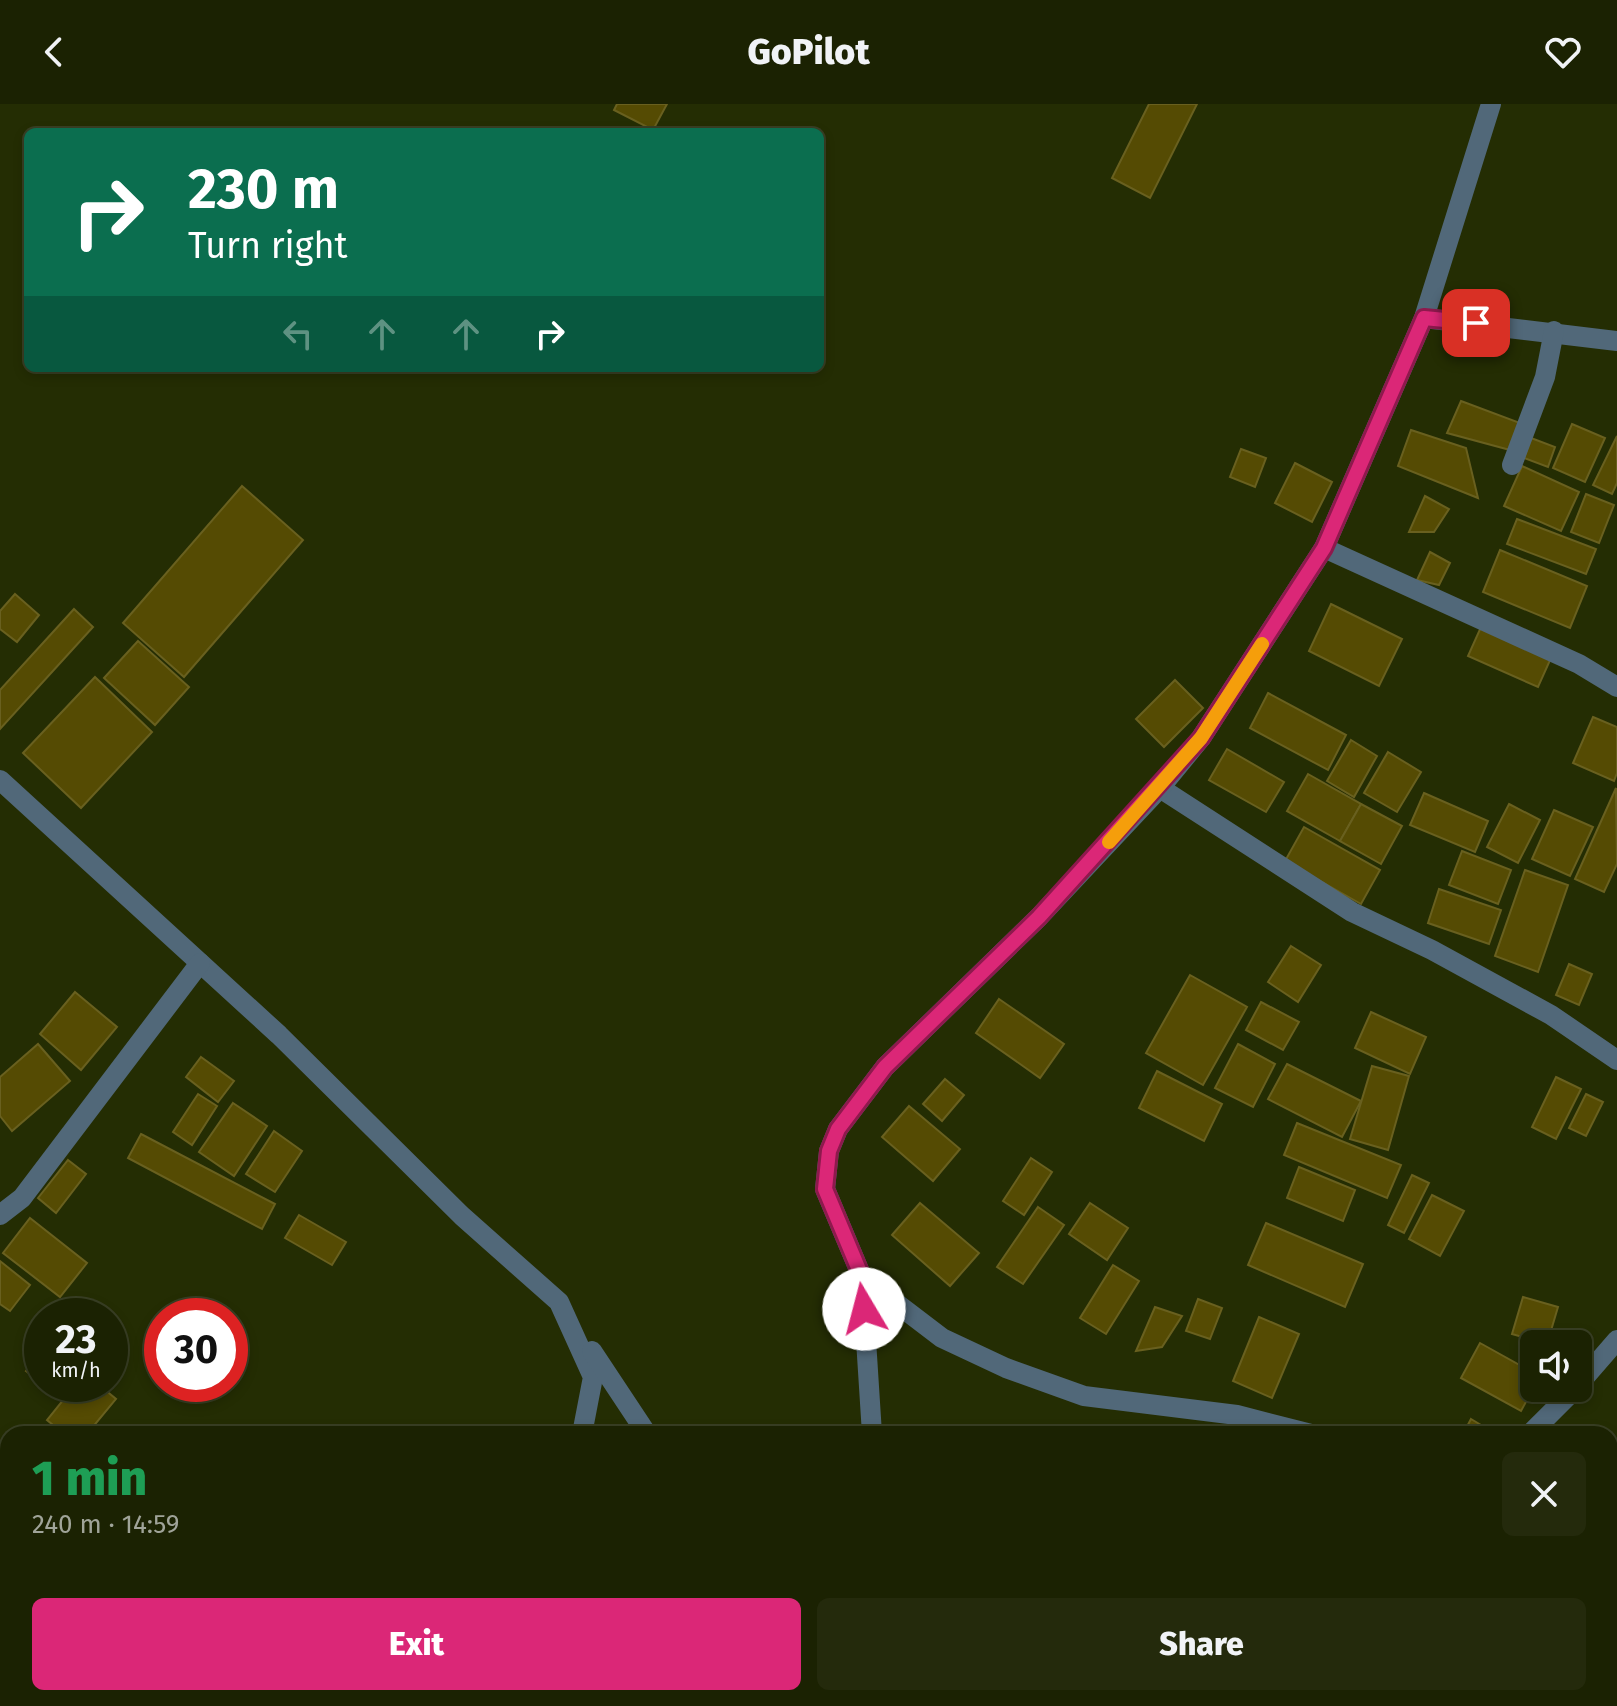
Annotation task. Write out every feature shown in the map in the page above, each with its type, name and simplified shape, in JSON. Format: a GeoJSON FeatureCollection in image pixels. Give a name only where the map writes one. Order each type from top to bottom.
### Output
{"type":"FeatureCollection","features":[{"type":"Feature","properties":{"kind":"street"},"geometry":{"type":"LineString","coordinates":[[871,1426],[862,1277],[825,1189],[829,1151],[838,1129],[885,1067],[1039,917],[1160,788],[1201,738],[1324,548],[1424,318],[1491,104]]}},
{"type":"Feature","properties":{"kind":"street"},"geometry":{"type":"LineString","coordinates":[[1424,318],[1554,331],[1617,341]]}},
{"type":"Feature","properties":{"kind":"street"},"geometry":{"type":"LineString","coordinates":[[1512,465],[1545,377],[1554,331]]}},
{"type":"Feature","properties":{"kind":"street"},"geometry":{"type":"LineString","coordinates":[[1324,548],[1579,664],[1617,687]]}},
{"type":"Feature","properties":{"kind":"street"},"geometry":{"type":"LineString","coordinates":[[0,780],[200,963],[462,1216],[559,1302],[642,1426]]}},
{"type":"Feature","properties":{"kind":"street"},"geometry":{"type":"LineString","coordinates":[[1160,788],[1352,912],[1432,950],[1551,1015],[1617,1060]]}},
{"type":"Feature","properties":{"kind":"street"},"geometry":{"type":"LineString","coordinates":[[0,1215],[22,1198],[200,963]]}},
{"type":"Feature","properties":{"kind":"street"},"geometry":{"type":"LineString","coordinates":[[862,1277],[942,1338],[1006,1368],[1084,1396],[1237,1415],[1280,1426]]}},
{"type":"Feature","properties":{"kind":"street"},"geometry":{"type":"LineString","coordinates":[[559,1302],[593,1377],[584,1426]]}},
{"type":"Feature","properties":{"kind":"street"},"geometry":{"type":"LineString","coordinates":[[1592,1369],[1617,1340]]}},
{"type":"Feature","properties":{"kind":"street"},"geometry":{"type":"LineString","coordinates":[[1538,1426],[1562,1402]]}},
{"type":"Feature","properties":{"kind":"building"},"geometry":{"type":"Polygon","coordinates":[[[617,104],[667,104],[654,128],[614,110],[617,104]]]}},
{"type":"Feature","properties":{"kind":"building"},"geometry":{"type":"Polygon","coordinates":[[[1149,104],[1197,104],[1150,198],[1112,178],[1149,104]]]}},
{"type":"Feature","properties":{"kind":"building"},"geometry":{"type":"Polygon","coordinates":[[[1461,401],[1520,423],[1510,450],[1447,433],[1461,401]]]}},
{"type":"Feature","properties":{"kind":"building"},"geometry":{"type":"Polygon","coordinates":[[[1572,424],[1605,438],[1585,482],[1553,468],[1572,424]]]}},
{"type":"Feature","properties":{"kind":"building"},"geometry":{"type":"Polygon","coordinates":[[[1411,430],[1466,448],[1478,498],[1398,466],[1411,430]]]}},
{"type":"Feature","properties":{"kind":"building"},"geometry":{"type":"Polygon","coordinates":[[[1617,436],[1617,483],[1612,494],[1593,485],[1617,436]]]}},
{"type":"Feature","properties":{"kind":"building"},"geometry":{"type":"Polygon","coordinates":[[[1531,438],[1555,447],[1548,467],[1524,458],[1531,438]]]}},
{"type":"Feature","properties":{"kind":"building"},"geometry":{"type":"Polygon","coordinates":[[[1241,449],[1266,458],[1255,487],[1230,477],[1241,449]]]}},
{"type":"Feature","properties":{"kind":"building"},"geometry":{"type":"Polygon","coordinates":[[[1295,463],[1332,482],[1312,522],[1275,503],[1295,463]]]}},
{"type":"Feature","properties":{"kind":"building"},"geometry":{"type":"Polygon","coordinates":[[[1522,466],[1579,492],[1561,531],[1504,506],[1522,466]]]}},
{"type":"Feature","properties":{"kind":"building"},"geometry":{"type":"Polygon","coordinates":[[[242,486],[303,540],[184,677],[123,623],[242,486]]]}},
{"type":"Feature","properties":{"kind":"building"},"geometry":{"type":"Polygon","coordinates":[[[1586,494],[1614,505],[1599,543],[1571,532],[1586,494]]]}},
{"type":"Feature","properties":{"kind":"building"},"geometry":{"type":"Polygon","coordinates":[[[1425,496],[1449,509],[1434,532],[1409,532],[1425,496]]]}},
{"type":"Feature","properties":{"kind":"building"},"geometry":{"type":"Polygon","coordinates":[[[1517,519],[1596,549],[1586,574],[1507,544],[1517,519]]]}},
{"type":"Feature","properties":{"kind":"building"},"geometry":{"type":"Polygon","coordinates":[[[1500,550],[1587,586],[1570,628],[1483,592],[1500,550]]]}},
{"type":"Feature","properties":{"kind":"building"},"geometry":{"type":"Polygon","coordinates":[[[1430,552],[1450,563],[1439,585],[1417,580],[1430,552]]]}},
{"type":"Feature","properties":{"kind":"building"},"geometry":{"type":"Polygon","coordinates":[[[15,594],[39,615],[17,642],[0,629],[0,611],[15,594]]]}},
{"type":"Feature","properties":{"kind":"building"},"geometry":{"type":"Polygon","coordinates":[[[1331,604],[1402,639],[1379,686],[1309,651],[1331,604]]]}},
{"type":"Feature","properties":{"kind":"building"},"geometry":{"type":"Polygon","coordinates":[[[74,609],[93,627],[0,729],[0,690],[74,609]]]}},
{"type":"Feature","properties":{"kind":"building"},"geometry":{"type":"Polygon","coordinates":[[[1481,627],[1551,658],[1538,687],[1468,656],[1481,627]]]}},
{"type":"Feature","properties":{"kind":"building"},"geometry":{"type":"Polygon","coordinates":[[[138,641],[189,687],[155,725],[104,678],[138,641]]]}},
{"type":"Feature","properties":{"kind":"building"},"geometry":{"type":"Polygon","coordinates":[[[95,677],[152,732],[81,808],[23,753],[95,677]]]}},
{"type":"Feature","properties":{"kind":"building"},"geometry":{"type":"Polygon","coordinates":[[[1175,680],[1203,708],[1164,747],[1136,719],[1175,680]]]}},
{"type":"Feature","properties":{"kind":"building"},"geometry":{"type":"Polygon","coordinates":[[[1268,693],[1346,735],[1328,770],[1250,728],[1268,693]]]}},
{"type":"Feature","properties":{"kind":"building"},"geometry":{"type":"Polygon","coordinates":[[[1593,717],[1617,727],[1617,773],[1614,781],[1573,763],[1593,717]]]}},
{"type":"Feature","properties":{"kind":"building"},"geometry":{"type":"Polygon","coordinates":[[[1351,740],[1377,756],[1354,797],[1327,781],[1351,740]]]}},
{"type":"Feature","properties":{"kind":"building"},"geometry":{"type":"Polygon","coordinates":[[[1227,749],[1284,782],[1266,812],[1209,780],[1227,749]]]}},
{"type":"Feature","properties":{"kind":"building"},"geometry":{"type":"Polygon","coordinates":[[[1388,752],[1421,772],[1397,812],[1364,793],[1388,752]]]}},
{"type":"Feature","properties":{"kind":"building"},"geometry":{"type":"Polygon","coordinates":[[[1308,774],[1361,804],[1340,841],[1287,811],[1308,774]]]}},
{"type":"Feature","properties":{"kind":"building"},"geometry":{"type":"Polygon","coordinates":[[[1616,788],[1617,864],[1604,892],[1575,879],[1616,788]]]}},
{"type":"Feature","properties":{"kind":"building"},"geometry":{"type":"Polygon","coordinates":[[[1424,793],[1488,821],[1475,852],[1410,825],[1424,793]]]}},
{"type":"Feature","properties":{"kind":"building"},"geometry":{"type":"Polygon","coordinates":[[[1361,804],[1402,826],[1381,864],[1340,841],[1361,804]]]}},
{"type":"Feature","properties":{"kind":"building"},"geometry":{"type":"Polygon","coordinates":[[[1509,804],[1540,820],[1518,863],[1487,847],[1509,804]]]}},
{"type":"Feature","properties":{"kind":"building"},"geometry":{"type":"Polygon","coordinates":[[[1554,810],[1593,827],[1570,876],[1532,859],[1554,810]]]}},
{"type":"Feature","properties":{"kind":"building"},"geometry":{"type":"Polygon","coordinates":[[[1304,827],[1380,870],[1361,904],[1285,861],[1304,827]]]}},
{"type":"Feature","properties":{"kind":"building"},"geometry":{"type":"Polygon","coordinates":[[[1462,851],[1511,870],[1498,904],[1449,885],[1462,851]]]}},
{"type":"Feature","properties":{"kind":"building"},"geometry":{"type":"Polygon","coordinates":[[[1525,870],[1568,885],[1538,972],[1495,956],[1525,870]]]}},
{"type":"Feature","properties":{"kind":"building"},"geometry":{"type":"Polygon","coordinates":[[[1439,889],[1501,910],[1489,944],[1428,923],[1439,889]]]}},
{"type":"Feature","properties":{"kind":"building"},"geometry":{"type":"Polygon","coordinates":[[[1291,946],[1321,965],[1298,1002],[1268,982],[1291,946]]]}},
{"type":"Feature","properties":{"kind":"building"},"geometry":{"type":"Polygon","coordinates":[[[1569,964],[1592,974],[1579,1005],[1556,995],[1569,964]]]}},
{"type":"Feature","properties":{"kind":"building"},"geometry":{"type":"Polygon","coordinates":[[[1190,975],[1247,1007],[1203,1085],[1146,1053],[1190,975]]]}},
{"type":"Feature","properties":{"kind":"building"},"geometry":{"type":"Polygon","coordinates":[[[75,992],[117,1027],[81,1070],[40,1034],[75,992]]]}},
{"type":"Feature","properties":{"kind":"building"},"geometry":{"type":"Polygon","coordinates":[[[999,999],[1064,1044],[1040,1078],[976,1033],[999,999]]]}},
{"type":"Feature","properties":{"kind":"building"},"geometry":{"type":"Polygon","coordinates":[[[1261,1002],[1299,1022],[1283,1050],[1246,1030],[1261,1002]]]}},
{"type":"Feature","properties":{"kind":"building"},"geometry":{"type":"Polygon","coordinates":[[[1371,1012],[1426,1037],[1410,1074],[1355,1048],[1371,1012]]]}},
{"type":"Feature","properties":{"kind":"building"},"geometry":{"type":"Polygon","coordinates":[[[38,1044],[70,1081],[12,1131],[0,1116],[0,1077],[38,1044]]]}},
{"type":"Feature","properties":{"kind":"building"},"geometry":{"type":"Polygon","coordinates":[[[1238,1044],[1275,1064],[1253,1107],[1215,1088],[1238,1044]]]}},
{"type":"Feature","properties":{"kind":"building"},"geometry":{"type":"Polygon","coordinates":[[[201,1057],[234,1081],[218,1102],[186,1077],[201,1057]]]}},
{"type":"Feature","properties":{"kind":"building"},"geometry":{"type":"Polygon","coordinates":[[[1287,1064],[1361,1101],[1342,1137],[1268,1099],[1287,1064]]]}},
{"type":"Feature","properties":{"kind":"building"},"geometry":{"type":"Polygon","coordinates":[[[1372,1066],[1409,1076],[1388,1150],[1350,1139],[1372,1066]]]}},
{"type":"Feature","properties":{"kind":"building"},"geometry":{"type":"Polygon","coordinates":[[[1157,1071],[1222,1104],[1204,1141],[1139,1108],[1157,1071]]]}},
{"type":"Feature","properties":{"kind":"building"},"geometry":{"type":"Polygon","coordinates":[[[1556,1077],[1581,1089],[1556,1139],[1532,1127],[1556,1077]]]}},
{"type":"Feature","properties":{"kind":"building"},"geometry":{"type":"Polygon","coordinates":[[[945,1079],[964,1095],[942,1121],[923,1104],[945,1079]]]}},
{"type":"Feature","properties":{"kind":"building"},"geometry":{"type":"Polygon","coordinates":[[[198,1094],[217,1106],[192,1145],[173,1132],[198,1094]]]}},
{"type":"Feature","properties":{"kind":"building"},"geometry":{"type":"Polygon","coordinates":[[[1586,1094],[1603,1102],[1586,1136],[1569,1128],[1586,1094]]]}},
{"type":"Feature","properties":{"kind":"building"},"geometry":{"type":"Polygon","coordinates":[[[233,1103],[267,1126],[234,1176],[199,1152],[233,1103]]]}},
{"type":"Feature","properties":{"kind":"building"},"geometry":{"type":"Polygon","coordinates":[[[909,1106],[960,1149],[933,1181],[882,1137],[909,1106]]]}},
{"type":"Feature","properties":{"kind":"building"},"geometry":{"type":"Polygon","coordinates":[[[1297,1123],[1401,1165],[1387,1198],[1284,1155],[1297,1123]]]}},
{"type":"Feature","properties":{"kind":"building"},"geometry":{"type":"Polygon","coordinates":[[[274,1131],[302,1151],[275,1192],[246,1174],[274,1131]]]}},
{"type":"Feature","properties":{"kind":"building"},"geometry":{"type":"Polygon","coordinates":[[[141,1134],[275,1204],[262,1229],[128,1158],[141,1134]]]}},
{"type":"Feature","properties":{"kind":"building"},"geometry":{"type":"Polygon","coordinates":[[[1031,1158],[1052,1172],[1024,1215],[1003,1201],[1031,1158]]]}},
{"type":"Feature","properties":{"kind":"building"},"geometry":{"type":"Polygon","coordinates":[[[68,1160],[86,1174],[56,1213],[38,1198],[68,1160]]]}},
{"type":"Feature","properties":{"kind":"building"},"geometry":{"type":"Polygon","coordinates":[[[1299,1167],[1355,1190],[1343,1221],[1287,1198],[1299,1167]]]}},
{"type":"Feature","properties":{"kind":"building"},"geometry":{"type":"Polygon","coordinates":[[[1412,1175],[1429,1183],[1404,1233],[1388,1225],[1412,1175]]]}},
{"type":"Feature","properties":{"kind":"building"},"geometry":{"type":"Polygon","coordinates":[[[1432,1195],[1464,1211],[1440,1256],[1409,1239],[1432,1195]]]}},
{"type":"Feature","properties":{"kind":"building"},"geometry":{"type":"Polygon","coordinates":[[[920,1203],[979,1253],[950,1286],[892,1235],[920,1203]]]}},
{"type":"Feature","properties":{"kind":"building"},"geometry":{"type":"Polygon","coordinates":[[[1090,1203],[1128,1228],[1107,1260],[1069,1234],[1090,1203]]]}},
{"type":"Feature","properties":{"kind":"building"},"geometry":{"type":"Polygon","coordinates":[[[1038,1207],[1064,1225],[1023,1284],[997,1267],[1038,1207]]]}},
{"type":"Feature","properties":{"kind":"building"},"geometry":{"type":"Polygon","coordinates":[[[299,1215],[346,1242],[332,1265],[285,1238],[299,1215]]]}},
{"type":"Feature","properties":{"kind":"building"},"geometry":{"type":"Polygon","coordinates":[[[30,1218],[87,1263],[60,1297],[3,1253],[30,1218]]]}},
{"type":"Feature","properties":{"kind":"building"},"geometry":{"type":"Polygon","coordinates":[[[1266,1223],[1363,1264],[1345,1307],[1248,1265],[1266,1223]]]}},
{"type":"Feature","properties":{"kind":"building"},"geometry":{"type":"Polygon","coordinates":[[[0,1261],[30,1285],[10,1311],[0,1304],[0,1261]]]}},
{"type":"Feature","properties":{"kind":"building"},"geometry":{"type":"Polygon","coordinates":[[[1113,1265],[1139,1281],[1106,1334],[1080,1318],[1113,1265]]]}},
{"type":"Feature","properties":{"kind":"building"},"geometry":{"type":"Polygon","coordinates":[[[1523,1297],[1558,1307],[1551,1330],[1520,1330],[1520,1336],[1512,1334],[1523,1297]]]}},
{"type":"Feature","properties":{"kind":"building"},"geometry":{"type":"Polygon","coordinates":[[[1198,1299],[1222,1308],[1210,1339],[1186,1331],[1198,1299]]]}},
{"type":"Feature","properties":{"kind":"building"},"geometry":{"type":"Polygon","coordinates":[[[1155,1307],[1182,1316],[1162,1347],[1136,1351],[1155,1307]]]}},
{"type":"Feature","properties":{"kind":"building"},"geometry":{"type":"Polygon","coordinates":[[[1259,1317],[1299,1334],[1272,1398],[1233,1381],[1259,1317]]]}},
{"type":"Feature","properties":{"kind":"building"},"geometry":{"type":"Polygon","coordinates":[[[1480,1343],[1520,1365],[1520,1402],[1526,1402],[1521,1411],[1461,1378],[1480,1343]]]}},
{"type":"Feature","properties":{"kind":"building"},"geometry":{"type":"Polygon","coordinates":[[[62,1402],[114,1402],[94,1426],[54,1426],[47,1420],[62,1402]]]}},
{"type":"Feature","properties":{"kind":"building"},"geometry":{"type":"Polygon","coordinates":[[[1471,1419],[1483,1426],[1467,1426],[1471,1419]]]}},
{"type":"Feature","properties":{"kind":"slow traffic"},"geometry":{"type":"LineString","coordinates":[[1109,842],[1160,788],[1201,738],[1262,644]]}},
{"type":"Feature","properties":{"kind":"route"},"geometry":{"type":"LineString","coordinates":[[864,1309],[862,1277],[825,1189],[829,1151],[838,1129],[885,1067],[1039,917],[1160,788],[1201,738],[1324,548],[1424,318],[1476,323]]}}]}
